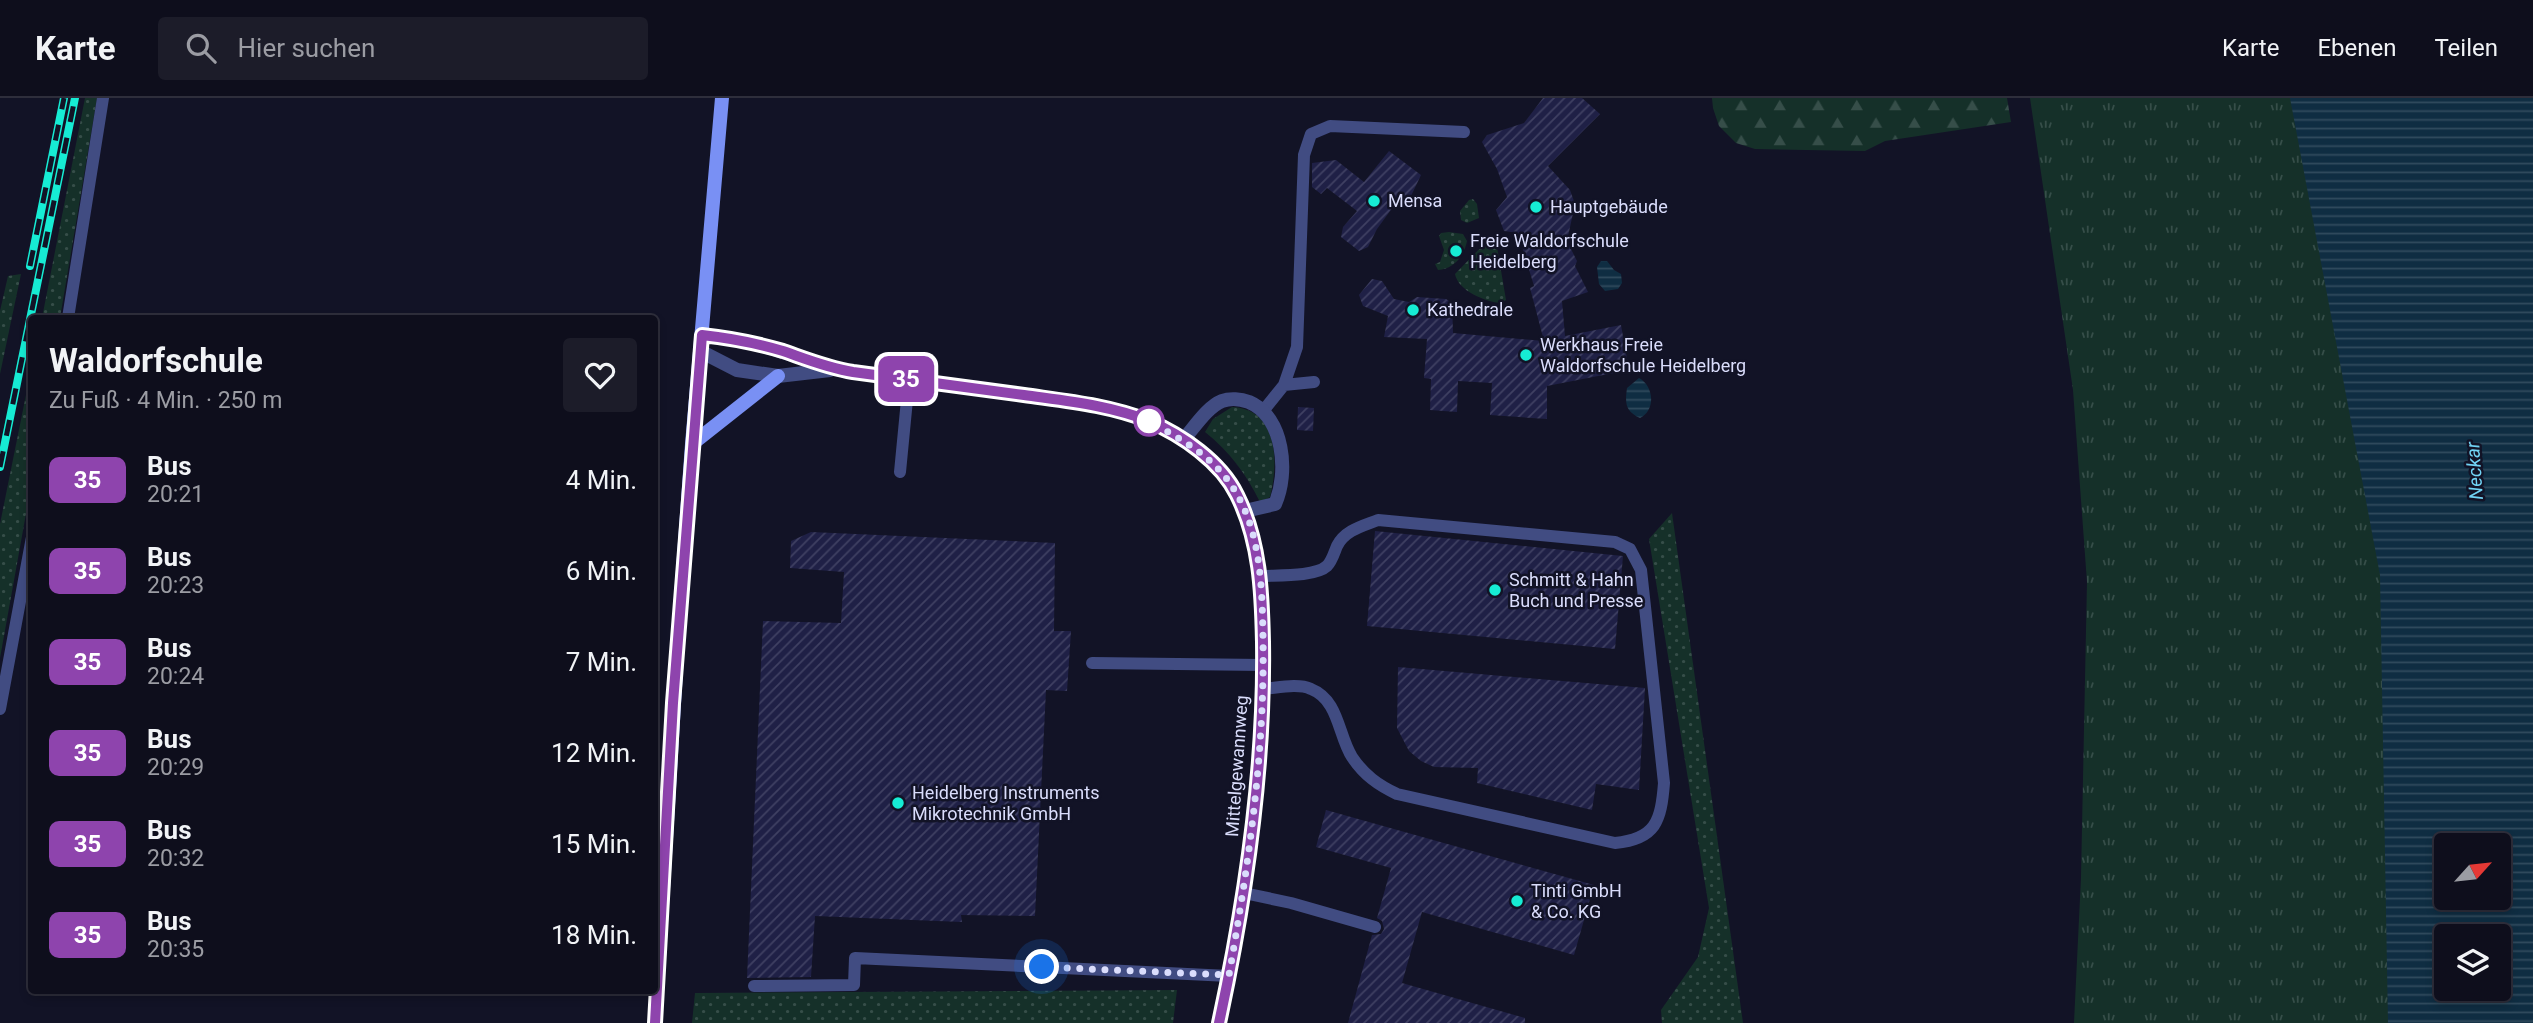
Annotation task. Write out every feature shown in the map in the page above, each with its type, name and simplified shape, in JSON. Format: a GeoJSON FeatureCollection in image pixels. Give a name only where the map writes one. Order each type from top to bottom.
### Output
{"type":"FeatureCollection","features":[{"type":"Feature","properties":{"kind":"main road"},"geometry":{"type":"LineString","coordinates":[[658,970],[673,703],[692,444],[722,98]]}},
{"type":"Feature","properties":{"kind":"main road"},"geometry":{"type":"LineString","coordinates":[[692,444],[778,376]]}},
{"type":"Feature","properties":{"kind":"main road"},"geometry":{"type":"LineString","coordinates":[[655,1023],[657,994]]}},
{"type":"Feature","properties":{"kind":"street","name":"Mittelgewannweg"},"geometry":{"type":"LineString","coordinates":[[702,335],[740,339],[835,369],[1100,405],[1149,421],[1183,440],[1207,458],[1224,476],[1245,511],[1261,576],[1263,689],[1255,815],[1244,894],[1219,1023]]}},
{"type":"Feature","properties":{"kind":"street","name":"Mittelgewannweg"},"geometry":{"type":"LineString","coordinates":[[700,351],[737,370],[778,376],[835,369]]}},
{"type":"Feature","properties":{"kind":"street"},"geometry":{"type":"LineString","coordinates":[[1183,440],[1214,405],[1225,400],[1241,399],[1256,405],[1272,420],[1279,438],[1279,495],[1275,504],[1245,511]]}},
{"type":"Feature","properties":{"kind":"lane"},"geometry":{"type":"LineString","coordinates":[[68,315],[103,98]]}},
{"type":"Feature","properties":{"kind":"lane"},"geometry":{"type":"LineString","coordinates":[[1263,411],[1284,385],[1297,347],[1304,155],[1311,134],[1330,126],[1464,132]]}},
{"type":"Feature","properties":{"kind":"lane"},"geometry":{"type":"LineString","coordinates":[[900,472],[909,379]]}},
{"type":"Feature","properties":{"kind":"lane"},"geometry":{"type":"LineString","coordinates":[[1284,385],[1314,382]]}},
{"type":"Feature","properties":{"kind":"lane"},"geometry":{"type":"LineString","coordinates":[[1261,576],[1312,573],[1328,566],[1338,544],[1352,530],[1378,520],[1615,542],[1630,549],[1641,570],[1664,783],[1662,807],[1656,823],[1646,836],[1615,843],[1397,794],[1377,785],[1363,771],[1348,748],[1328,702],[1312,688],[1263,689]]}},
{"type":"Feature","properties":{"kind":"lane"},"geometry":{"type":"LineString","coordinates":[[0,709],[28,558]]}},
{"type":"Feature","properties":{"kind":"lane"},"geometry":{"type":"LineString","coordinates":[[1092,663],[1263,665]]}},
{"type":"Feature","properties":{"kind":"lane"},"geometry":{"type":"LineString","coordinates":[[1244,894],[1291,903],[1375,927]]}},
{"type":"Feature","properties":{"kind":"lane"},"geometry":{"type":"LineString","coordinates":[[754,986],[854,985],[855,958],[1229,975]]}},
{"type":"Feature","properties":{"kind":"green space"},"geometry":{"type":"Polygon","coordinates":[[[85,98],[97,98],[61,315],[43,315],[85,98]]]}},
{"type":"Feature","properties":{"kind":"green space"},"geometry":{"type":"Polygon","coordinates":[[[1712,98],[2007,98],[2011,122],[1885,141],[1865,151],[1755,149],[1736,143],[1719,126],[1712,98]]]}},
{"type":"Feature","properties":{"kind":"green space"},"geometry":{"type":"Polygon","coordinates":[[[2030,98],[2426,98],[2490,567],[2499,833],[2434,833],[2434,910],[2501,910],[2502,924],[2434,924],[2434,1001],[2504,1001],[2505,1023],[2074,1023],[2081,878],[2087,582],[2073,390],[2030,98]]]}},
{"type":"Feature","properties":{"kind":"green space"},"geometry":{"type":"Polygon","coordinates":[[[1473,199],[1477,204],[1479,218],[1467,223],[1461,220],[1460,211],[1473,199]]]}},
{"type":"Feature","properties":{"kind":"green space"},"geometry":{"type":"Polygon","coordinates":[[[1449,232],[1463,234],[1467,241],[1466,247],[1461,257],[1453,264],[1438,270],[1435,264],[1440,262],[1444,250],[1439,236],[1449,232]]]}},
{"type":"Feature","properties":{"kind":"green space"},"geometry":{"type":"Polygon","coordinates":[[[1487,241],[1495,243],[1497,247],[1506,300],[1501,303],[1481,298],[1467,290],[1461,286],[1455,274],[1487,241]]]}},
{"type":"Feature","properties":{"kind":"green space"},"geometry":{"type":"Polygon","coordinates":[[[21,274],[0,374],[0,311],[8,276],[21,274]]]}},
{"type":"Feature","properties":{"kind":"green space"},"geometry":{"type":"Polygon","coordinates":[[[28,385],[28,503],[0,658],[0,524],[28,385]]]}},
{"type":"Feature","properties":{"kind":"green space"},"geometry":{"type":"Polygon","coordinates":[[[1232,407],[1247,410],[1259,417],[1272,440],[1273,483],[1270,497],[1260,502],[1237,464],[1205,432],[1213,419],[1232,407]]]}},
{"type":"Feature","properties":{"kind":"green space"},"geometry":{"type":"Polygon","coordinates":[[[1672,513],[1743,1023],[1662,1023],[1661,1010],[1698,957],[1709,908],[1649,539],[1672,513]]]}},
{"type":"Feature","properties":{"kind":"green space"},"geometry":{"type":"Polygon","coordinates":[[[1177,990],[1173,1023],[692,1023],[695,993],[1177,990]]]}},
{"type":"Feature","properties":{"kind":"water","name":"Neckar"},"geometry":{"type":"Polygon","coordinates":[[[2290,98],[2533,98],[2533,1023],[2388,1023],[2380,575],[2290,98]]]}},
{"type":"Feature","properties":{"kind":"water"},"geometry":{"type":"Polygon","coordinates":[[[1601,261],[1607,261],[1621,274],[1622,283],[1618,289],[1605,291],[1599,284],[1597,267],[1601,261]]]}},
{"type":"Feature","properties":{"kind":"water"},"geometry":{"type":"Polygon","coordinates":[[[1639,378],[1648,386],[1651,398],[1649,410],[1640,418],[1629,409],[1626,398],[1627,388],[1639,378]]]}},
{"type":"Feature","properties":{"kind":"building"},"geometry":{"type":"Polygon","coordinates":[[[1543,98],[1582,98],[1600,114],[1548,166],[1570,190],[1575,204],[1567,241],[1577,261],[1575,266],[1588,292],[1562,301],[1565,336],[1621,325],[1629,370],[1547,386],[1547,419],[1490,415],[1492,383],[1458,381],[1457,412],[1430,410],[1431,379],[1424,378],[1427,339],[1384,337],[1388,316],[1363,306],[1359,295],[1372,279],[1382,281],[1394,299],[1409,302],[1417,297],[1446,299],[1452,303],[1453,333],[1544,341],[1530,288],[1534,286],[1518,233],[1504,231],[1496,210],[1507,197],[1497,169],[1482,142],[1487,135],[1524,123],[1543,98]]]}},
{"type":"Feature","properties":{"kind":"building","name":"Mensa"},"geometry":{"type":"Polygon","coordinates":[[[1389,151],[1421,175],[1411,196],[1393,207],[1368,247],[1359,251],[1341,237],[1343,227],[1357,211],[1327,188],[1321,194],[1312,187],[1312,163],[1336,160],[1364,182],[1389,151]]]}},
{"type":"Feature","properties":{"kind":"building"},"geometry":{"type":"Polygon","coordinates":[[[1298,407],[1314,408],[1313,431],[1297,430],[1298,407]]]}},
{"type":"Feature","properties":{"kind":"building","name":"Schmitt & Hahn Buch und Presse"},"geometry":{"type":"Polygon","coordinates":[[[1375,531],[1623,556],[1615,649],[1367,626],[1375,531]]]}},
{"type":"Feature","properties":{"kind":"building","name":"Heidelberg Instruments Mikrotechnik GmbH"},"geometry":{"type":"Polygon","coordinates":[[[811,532],[1055,543],[1054,631],[1071,631],[1067,691],[1046,690],[1035,916],[961,915],[962,922],[815,916],[811,977],[747,978],[763,621],[841,623],[844,572],[790,568],[791,541],[811,532]]]}},
{"type":"Feature","properties":{"kind":"building"},"geometry":{"type":"Polygon","coordinates":[[[1398,667],[1645,688],[1639,790],[1596,784],[1592,810],[1477,783],[1478,768],[1434,767],[1421,761],[1409,751],[1397,728],[1398,667]]]}},
{"type":"Feature","properties":{"kind":"building","name":"Tinti GmbH & Co. KG"},"geometry":{"type":"Polygon","coordinates":[[[1326,810],[1594,885],[1574,955],[1422,912],[1402,983],[1525,1018],[1525,1023],[1348,1023],[1372,935],[1381,934],[1384,929],[1382,921],[1377,918],[1391,868],[1316,847],[1326,810]]]}},
{"type":"Feature","properties":{"kind":"railway"},"geometry":{"type":"LineString","coordinates":[[30,266],[64,98]]}},
{"type":"Feature","properties":{"kind":"railway"},"geometry":{"type":"LineString","coordinates":[[31,315],[75,98]]}},
{"type":"Feature","properties":{"kind":"railway"},"geometry":{"type":"LineString","coordinates":[[0,467],[28,329]]}},
{"type":"Feature","properties":{"kind":"bus line","name":"35"},"geometry":{"type":"LineString","coordinates":[[658,970],[673,703],[702,335],[740,339],[835,369],[1100,405],[1149,421],[1183,440],[1207,458],[1224,476],[1245,511],[1261,576],[1263,689],[1255,815],[1244,894],[1219,1023]]}},
{"type":"Feature","properties":{"kind":"bus line","name":"35"},"geometry":{"type":"LineString","coordinates":[[655,1023],[657,994]]}},
{"type":"Feature","properties":{"kind":"place","name":"Mensa"},"geometry":{"type":"Point","coordinates":[1374,201]}},
{"type":"Feature","properties":{"kind":"place","name":"Hauptgebäude"},"geometry":{"type":"Point","coordinates":[1536,207]}},
{"type":"Feature","properties":{"kind":"place","name":"Freie Waldorfschule Heidelberg"},"geometry":{"type":"Point","coordinates":[1456,251]}},
{"type":"Feature","properties":{"kind":"place","name":"Kathedrale"},"geometry":{"type":"Point","coordinates":[1413,310]}},
{"type":"Feature","properties":{"kind":"place","name":"Werkhaus Freie Waldorfschule Heidelberg"},"geometry":{"type":"Point","coordinates":[1526,355]}},
{"type":"Feature","properties":{"kind":"place","name":"Schmitt & Hahn Buch und Presse"},"geometry":{"type":"Point","coordinates":[1495,590]}},
{"type":"Feature","properties":{"kind":"place","name":"Heidelberg Instruments Mikrotechnik GmbH"},"geometry":{"type":"Point","coordinates":[898,803]}},
{"type":"Feature","properties":{"kind":"place","name":"Tinti GmbH & Co. KG"},"geometry":{"type":"Point","coordinates":[1517,901]}},
{"type":"Feature","properties":{"kind":"route"},"geometry":{"type":"LineString","coordinates":[[1042,967],[1229,975],[1255,815],[1263,689],[1261,576],[1245,511],[1236,492],[1207,458],[1183,440],[1149,421]]}}]}
